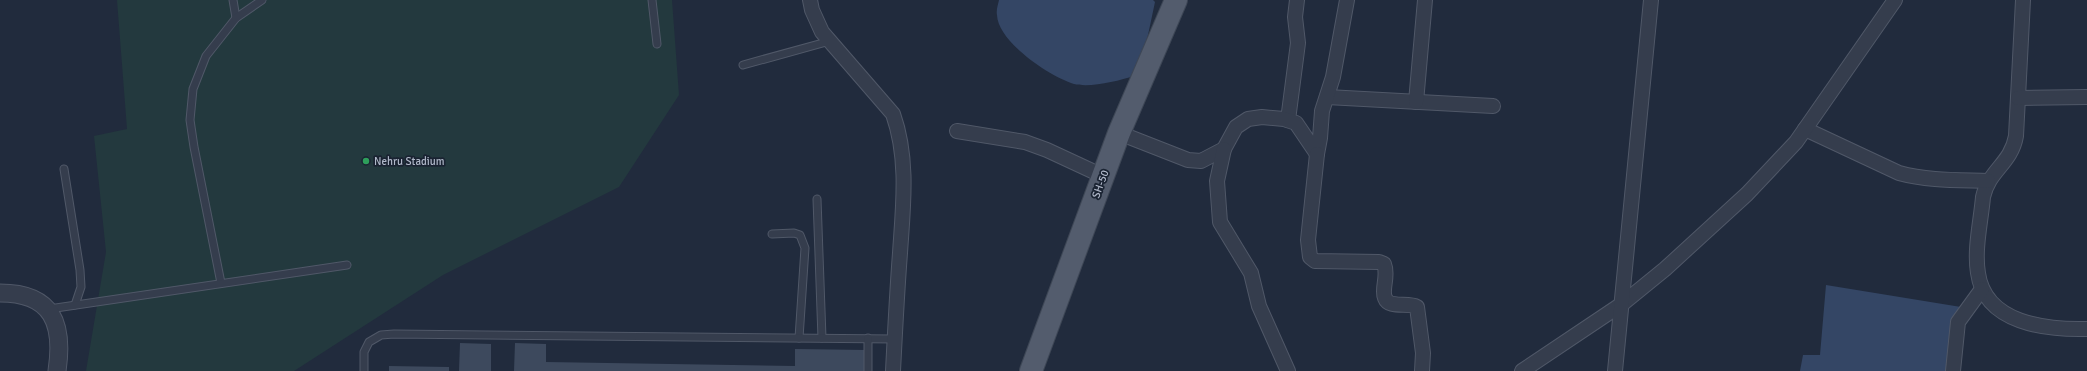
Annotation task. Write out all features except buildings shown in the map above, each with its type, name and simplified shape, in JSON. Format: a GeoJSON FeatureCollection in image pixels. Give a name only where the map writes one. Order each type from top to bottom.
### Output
{"type":"FeatureCollection","features":[{"type":"Feature","properties":{"kind":"main road","name":"SH-50"},"geometry":{"type":"LineString","coordinates":[[1031,371],[1119,133],[1176,0]]}},
{"type":"Feature","properties":{"kind":"street"},"geometry":{"type":"LineString","coordinates":[[810,0],[812,10],[822,32],[893,114],[898,126],[902,149],[904,185],[893,371]]}},
{"type":"Feature","properties":{"kind":"street"},"geometry":{"type":"LineString","coordinates":[[1288,120],[1298,43],[1295,17],[1297,0]]}},
{"type":"Feature","properties":{"kind":"street"},"geometry":{"type":"LineString","coordinates":[[1347,0],[1333,77],[1322,112],[1308,240],[1310,257],[1315,261],[1379,262],[1384,264],[1387,271],[1384,298],[1387,302],[1417,307],[1423,353],[1422,371]]}},
{"type":"Feature","properties":{"kind":"street"},"geometry":{"type":"LineString","coordinates":[[1416,102],[1425,0]]}},
{"type":"Feature","properties":{"kind":"street"},"geometry":{"type":"LineString","coordinates":[[1615,371],[1651,0]]}},
{"type":"Feature","properties":{"kind":"street"},"geometry":{"type":"LineString","coordinates":[[1522,371],[1622,304],[1665,269],[1747,194],[1796,142],[1895,0]]}},
{"type":"Feature","properties":{"kind":"street"},"geometry":{"type":"LineString","coordinates":[[2023,0],[2015,146],[2010,156],[1988,181],[1983,197],[1978,254],[1978,273],[1982,289],[1993,305],[2009,316],[2029,324],[2059,330],[2087,329]]}},
{"type":"Feature","properties":{"kind":"street"},"geometry":{"type":"LineString","coordinates":[[1327,97],[1493,106]]}},
{"type":"Feature","properties":{"kind":"street"},"geometry":{"type":"LineString","coordinates":[[2018,98],[2087,97]]}},
{"type":"Feature","properties":{"kind":"street"},"geometry":{"type":"LineString","coordinates":[[1288,371],[1259,306],[1250,273],[1220,222],[1217,181],[1224,149],[1236,127],[1248,119],[1262,118],[1288,120],[1296,123],[1317,154]]}},
{"type":"Feature","properties":{"kind":"street"},"geometry":{"type":"LineString","coordinates":[[1805,129],[1899,173],[1914,177],[1988,181]]}},
{"type":"Feature","properties":{"kind":"street"},"geometry":{"type":"LineString","coordinates":[[957,131],[1025,142],[1047,150],[1103,176]]}},
{"type":"Feature","properties":{"kind":"street"},"geometry":{"type":"LineString","coordinates":[[1119,133],[1188,160],[1201,161],[1224,149]]}},
{"type":"Feature","properties":{"kind":"street"},"geometry":{"type":"LineString","coordinates":[[1952,371],[1958,322],[1982,289]]}},
{"type":"Feature","properties":{"kind":"street"},"geometry":{"type":"LineString","coordinates":[[0,293],[30,296],[50,309],[59,333],[59,357],[57,371]]}},
{"type":"Feature","properties":{"kind":"lane"},"geometry":{"type":"LineString","coordinates":[[233,0],[236,18]]}},
{"type":"Feature","properties":{"kind":"lane"},"geometry":{"type":"LineString","coordinates":[[222,284],[194,147],[190,120],[193,89],[206,56],[236,18],[262,0]]}},
{"type":"Feature","properties":{"kind":"lane"},"geometry":{"type":"LineString","coordinates":[[652,0],[656,44]]}},
{"type":"Feature","properties":{"kind":"lane"},"geometry":{"type":"LineString","coordinates":[[743,65],[830,40]]}},
{"type":"Feature","properties":{"kind":"lane"},"geometry":{"type":"LineString","coordinates":[[64,170],[81,287],[75,305]]}},
{"type":"Feature","properties":{"kind":"lane"},"geometry":{"type":"LineString","coordinates":[[817,199],[822,338]]}},
{"type":"Feature","properties":{"kind":"lane"},"geometry":{"type":"LineString","coordinates":[[772,234],[794,233],[800,235],[805,248],[799,338]]}},
{"type":"Feature","properties":{"kind":"lane"},"geometry":{"type":"LineString","coordinates":[[50,309],[348,265]]}},
{"type":"Feature","properties":{"kind":"lane"},"geometry":{"type":"LineString","coordinates":[[364,371],[364,352],[369,342],[381,336],[394,334],[895,338]]}},
{"type":"Feature","properties":{"kind":"lane"},"geometry":{"type":"LineString","coordinates":[[868,338],[868,371]]}},
{"type":"Feature","properties":{"kind":"green space","name":"Nehru Stadium"},"geometry":{"type":"Polygon","coordinates":[[[117,0],[672,0],[679,95],[619,187],[443,275],[294,371],[86,371],[106,252],[94,136],[127,129],[117,0]]]}},
{"type":"Feature","properties":{"kind":"water"},"geometry":{"type":"Polygon","coordinates":[[[999,0],[1153,0],[1155,2],[1148,35],[1134,76],[1096,85],[1081,85],[1074,84],[1052,74],[1039,66],[1015,47],[1006,36],[1000,25],[997,13],[999,0]]]}},
{"type":"Feature","properties":{"kind":"water"},"geometry":{"type":"Polygon","coordinates":[[[1826,285],[1961,307],[1946,371],[1800,371],[1803,355],[1820,355],[1826,285]]]}},
{"type":"Feature","properties":{"kind":"place","name":"Nehru Stadium"},"geometry":{"type":"Point","coordinates":[366,161]}}]}
